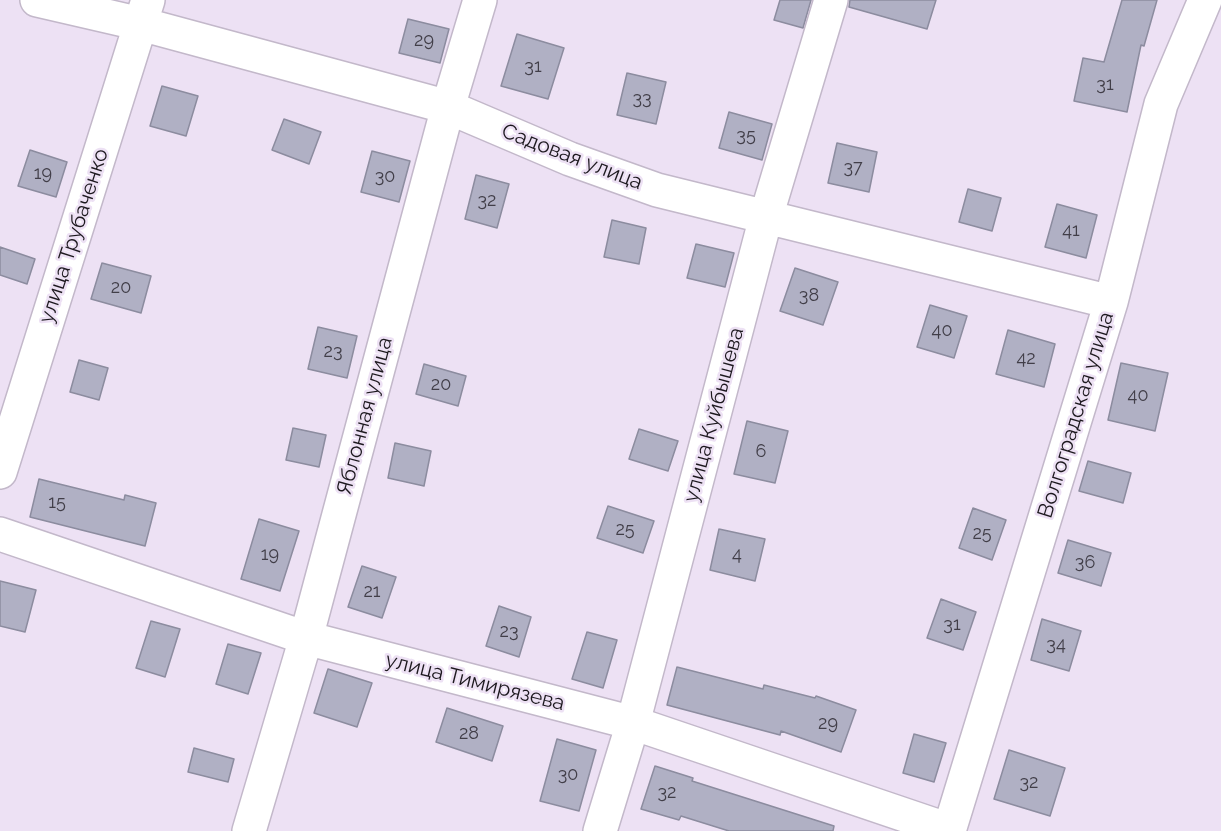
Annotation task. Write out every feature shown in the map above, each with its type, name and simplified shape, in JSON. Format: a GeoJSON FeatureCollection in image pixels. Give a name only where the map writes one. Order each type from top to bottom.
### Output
{"type":"FeatureCollection","features":[{"type":"Feature","properties":{"kind":"street","name":"Садовая улица"},"geometry":{"type":"LineString","coordinates":[[37,0],[145,12],[448,107],[570,159],[657,190],[1111,302]]}},
{"type":"Feature","properties":{"kind":"street","name":"Яблонная улица"},"geometry":{"type":"LineString","coordinates":[[249,831],[306,638],[448,107],[480,0]]}},
{"type":"Feature","properties":{"kind":"street","name":"улица Куйбышева"},"geometry":{"type":"LineString","coordinates":[[600,831],[633,723],[766,217],[831,0]]}},
{"type":"Feature","properties":{"kind":"street","name":"Волгоградская улица"},"geometry":{"type":"LineString","coordinates":[[949,831],[1111,302],[1161,104],[1205,0]]}},
{"type":"Feature","properties":{"kind":"street","name":"улица Трубаченко"},"geometry":{"type":"LineString","coordinates":[[0,472],[145,12]]}},
{"type":"Feature","properties":{"kind":"street","name":"улица Тимирязева"},"geometry":{"type":"LineString","coordinates":[[0,534],[306,638],[633,723],[949,831]]}},
{"type":"Feature","properties":{"kind":"building"},"geometry":{"type":"Polygon","coordinates":[[[780,0],[811,0],[803,28],[774,20],[780,0]]]}},
{"type":"Feature","properties":{"kind":"building"},"geometry":{"type":"Polygon","coordinates":[[[850,0],[936,0],[927,29],[849,7],[850,0]]]}},
{"type":"Feature","properties":{"kind":"building"},"geometry":{"type":"Polygon","coordinates":[[[1122,0],[1157,0],[1144,46],[1141,45],[1127,112],[1074,101],[1083,58],[1104,62],[1122,0]]]}},
{"type":"Feature","properties":{"kind":"building"},"geometry":{"type":"Polygon","coordinates":[[[408,19],[449,29],[440,63],[399,53],[408,19]]]}},
{"type":"Feature","properties":{"kind":"building"},"geometry":{"type":"Polygon","coordinates":[[[517,34],[564,48],[548,99],[501,86],[517,34]]]}},
{"type":"Feature","properties":{"kind":"building"},"geometry":{"type":"Polygon","coordinates":[[[627,73],[666,82],[656,124],[617,115],[627,73]]]}},
{"type":"Feature","properties":{"kind":"building"},"geometry":{"type":"Polygon","coordinates":[[[162,86],[198,96],[186,136],[150,126],[162,86]]]}},
{"type":"Feature","properties":{"kind":"building"},"geometry":{"type":"Polygon","coordinates":[[[729,112],[772,124],[762,160],[719,148],[729,112]]]}},
{"type":"Feature","properties":{"kind":"building"},"geometry":{"type":"Polygon","coordinates":[[[284,119],[321,132],[309,164],[272,150],[284,119]]]}},
{"type":"Feature","properties":{"kind":"building"},"geometry":{"type":"Polygon","coordinates":[[[837,143],[877,152],[869,192],[828,183],[837,143]]]}},
{"type":"Feature","properties":{"kind":"building"},"geometry":{"type":"Polygon","coordinates":[[[30,150],[67,162],[56,197],[18,186],[30,150]]]}},
{"type":"Feature","properties":{"kind":"building"},"geometry":{"type":"Polygon","coordinates":[[[372,151],[410,161],[399,202],[361,192],[372,151]]]}},
{"type":"Feature","properties":{"kind":"building"},"geometry":{"type":"Polygon","coordinates":[[[476,175],[509,184],[497,228],[465,219],[476,175]]]}},
{"type":"Feature","properties":{"kind":"building"},"geometry":{"type":"Polygon","coordinates":[[[968,189],[1001,198],[992,231],[959,222],[968,189]]]}},
{"type":"Feature","properties":{"kind":"building"},"geometry":{"type":"Polygon","coordinates":[[[1057,204],[1097,215],[1086,258],[1045,247],[1057,204]]]}},
{"type":"Feature","properties":{"kind":"building"},"geometry":{"type":"Polygon","coordinates":[[[612,220],[646,228],[639,264],[604,257],[612,220]]]}},
{"type":"Feature","properties":{"kind":"building"},"geometry":{"type":"Polygon","coordinates":[[[696,244],[734,253],[725,287],[687,278],[696,244]]]}},
{"type":"Feature","properties":{"kind":"building"},"geometry":{"type":"Polygon","coordinates":[[[0,247],[35,259],[27,284],[0,275],[0,247]]]}},
{"type":"Feature","properties":{"kind":"building"},"geometry":{"type":"Polygon","coordinates":[[[102,263],[151,276],[141,313],[91,299],[102,263]]]}},
{"type":"Feature","properties":{"kind":"building"},"geometry":{"type":"Polygon","coordinates":[[[795,268],[838,282],[823,325],[780,311],[795,268]]]}},
{"type":"Feature","properties":{"kind":"building"},"geometry":{"type":"Polygon","coordinates":[[[930,305],[967,316],[954,358],[917,347],[930,305]]]}},
{"type":"Feature","properties":{"kind":"building"},"geometry":{"type":"Polygon","coordinates":[[[318,327],[357,336],[347,378],[308,369],[318,327]]]}},
{"type":"Feature","properties":{"kind":"building"},"geometry":{"type":"Polygon","coordinates":[[[1008,330],[1055,344],[1044,387],[996,374],[1008,330]]]}},
{"type":"Feature","properties":{"kind":"building"},"geometry":{"type":"Polygon","coordinates":[[[79,360],[108,368],[99,400],[70,392],[79,360]]]}},
{"type":"Feature","properties":{"kind":"building"},"geometry":{"type":"Polygon","coordinates":[[[1121,363],[1168,373],[1155,431],[1108,420],[1121,363]]]}},
{"type":"Feature","properties":{"kind":"building"},"geometry":{"type":"Polygon","coordinates":[[[424,364],[466,376],[458,406],[416,394],[424,364]]]}},
{"type":"Feature","properties":{"kind":"building"},"geometry":{"type":"Polygon","coordinates":[[[747,421],[788,431],[775,483],[734,474],[747,421]]]}},
{"type":"Feature","properties":{"kind":"building"},"geometry":{"type":"Polygon","coordinates":[[[293,428],[326,435],[319,467],[286,460],[293,428]]]}},
{"type":"Feature","properties":{"kind":"building"},"geometry":{"type":"Polygon","coordinates":[[[639,429],[678,441],[668,471],[629,459],[639,429]]]}},
{"type":"Feature","properties":{"kind":"building"},"geometry":{"type":"Polygon","coordinates":[[[395,443],[431,451],[424,486],[388,478],[395,443]]]}},
{"type":"Feature","properties":{"kind":"building"},"geometry":{"type":"Polygon","coordinates":[[[1088,461],[1131,473],[1123,503],[1079,491],[1088,461]]]}},
{"type":"Feature","properties":{"kind":"building"},"geometry":{"type":"Polygon","coordinates":[[[39,479],[124,500],[125,495],[156,503],[145,546],[30,517],[39,479]]]}},
{"type":"Feature","properties":{"kind":"building"},"geometry":{"type":"Polygon","coordinates":[[[608,506],[654,521],[643,553],[597,538],[608,506]]]}},
{"type":"Feature","properties":{"kind":"building"},"geometry":{"type":"Polygon","coordinates":[[[973,508],[1006,520],[992,560],[959,548],[973,508]]]}},
{"type":"Feature","properties":{"kind":"building"},"geometry":{"type":"Polygon","coordinates":[[[259,519],[299,531],[280,591],[241,579],[259,519]]]}},
{"type":"Feature","properties":{"kind":"building"},"geometry":{"type":"Polygon","coordinates":[[[719,529],[765,539],[755,581],[710,570],[719,529]]]}},
{"type":"Feature","properties":{"kind":"building"},"geometry":{"type":"Polygon","coordinates":[[[1068,540],[1111,553],[1101,586],[1058,573],[1068,540]]]}},
{"type":"Feature","properties":{"kind":"building"},"geometry":{"type":"Polygon","coordinates":[[[362,566],[396,577],[382,618],[348,607],[362,566]]]}},
{"type":"Feature","properties":{"kind":"building"},"geometry":{"type":"Polygon","coordinates":[[[0,581],[36,590],[25,632],[0,626],[0,581]]]}},
{"type":"Feature","properties":{"kind":"building"},"geometry":{"type":"Polygon","coordinates":[[[941,599],[976,612],[963,650],[927,638],[941,599]]]}},
{"type":"Feature","properties":{"kind":"building"},"geometry":{"type":"Polygon","coordinates":[[[499,606],[531,617],[519,657],[486,646],[499,606]]]}},
{"type":"Feature","properties":{"kind":"building"},"geometry":{"type":"Polygon","coordinates":[[[1042,619],[1081,631],[1069,671],[1031,660],[1042,619]]]}},
{"type":"Feature","properties":{"kind":"building"},"geometry":{"type":"Polygon","coordinates":[[[151,621],[180,629],[165,677],[136,668],[151,621]]]}},
{"type":"Feature","properties":{"kind":"building"},"geometry":{"type":"Polygon","coordinates":[[[587,632],[617,640],[603,688],[572,679],[587,632]]]}},
{"type":"Feature","properties":{"kind":"building"},"geometry":{"type":"Polygon","coordinates":[[[228,644],[261,653],[248,694],[216,684],[228,644]]]}},
{"type":"Feature","properties":{"kind":"building"},"geometry":{"type":"Polygon","coordinates":[[[677,667],[763,689],[764,685],[815,698],[816,696],[856,710],[841,752],[781,731],[780,735],[667,705],[677,667]]]}},
{"type":"Feature","properties":{"kind":"building"},"geometry":{"type":"Polygon","coordinates":[[[328,669],[372,683],[357,727],[314,713],[328,669]]]}},
{"type":"Feature","properties":{"kind":"building"},"geometry":{"type":"Polygon","coordinates":[[[447,708],[503,726],[492,761],[436,742],[447,708]]]}},
{"type":"Feature","properties":{"kind":"building"},"geometry":{"type":"Polygon","coordinates":[[[914,734],[946,743],[934,782],[903,773],[914,734]]]}},
{"type":"Feature","properties":{"kind":"building"},"geometry":{"type":"Polygon","coordinates":[[[557,739],[596,750],[579,811],[540,801],[557,739]]]}},
{"type":"Feature","properties":{"kind":"building"},"geometry":{"type":"Polygon","coordinates":[[[194,748],[234,759],[228,782],[188,772],[194,748]]]}},
{"type":"Feature","properties":{"kind":"building"},"geometry":{"type":"Polygon","coordinates":[[[1009,750],[1065,768],[1050,816],[994,799],[1009,750]]]}},
{"type":"Feature","properties":{"kind":"building"},"geometry":{"type":"Polygon","coordinates":[[[655,766],[693,778],[692,781],[834,826],[833,831],[729,831],[681,816],[679,820],[641,809],[655,766]]]}}]}
